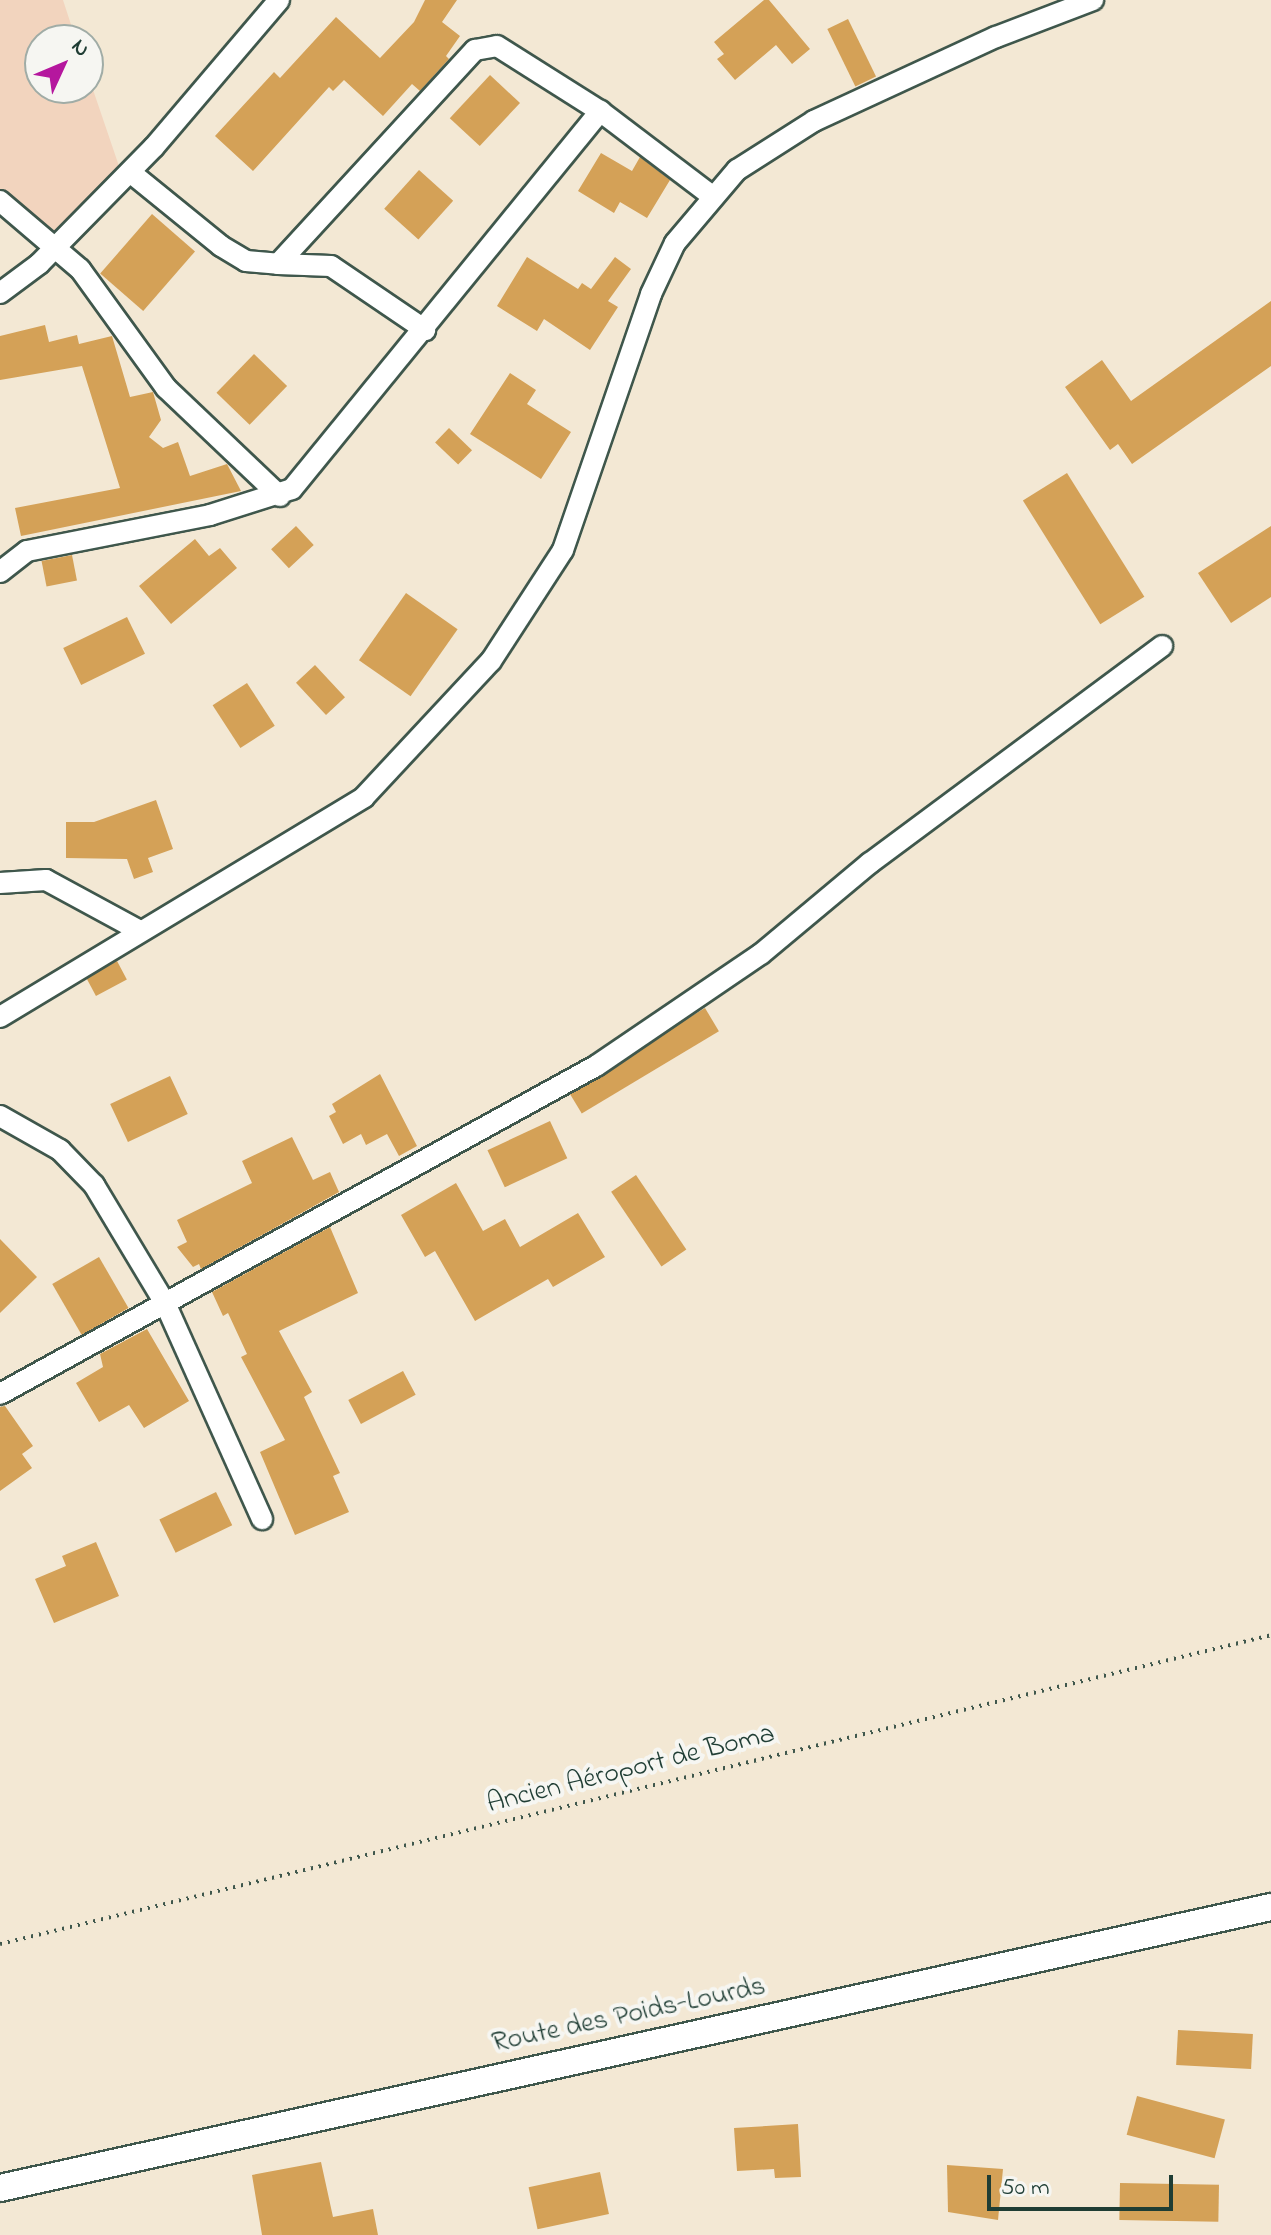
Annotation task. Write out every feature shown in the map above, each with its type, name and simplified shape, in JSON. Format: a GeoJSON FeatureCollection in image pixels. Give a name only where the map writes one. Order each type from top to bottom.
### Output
{"type":"FeatureCollection","features":[{"type":"Feature","properties":{"kind":"street"},"geometry":{"type":"LineString","coordinates":[[0,293],[57,245],[130,172],[279,0]]}},
{"type":"Feature","properties":{"kind":"street"},"geometry":{"type":"LineString","coordinates":[[0,1017],[364,797],[491,661],[563,550],[651,294],[675,243],[712,196],[756,157],[814,121],[996,37],[1093,0]]}},
{"type":"Feature","properties":{"kind":"street"},"geometry":{"type":"LineString","coordinates":[[278,264],[475,50],[497,46],[600,111],[712,196]]}},
{"type":"Feature","properties":{"kind":"street"},"geometry":{"type":"LineString","coordinates":[[0,572],[27,551],[280,496],[425,330],[600,111]]}},
{"type":"Feature","properties":{"kind":"street"},"geometry":{"type":"LineString","coordinates":[[130,172],[221,246],[246,261],[331,266],[425,330]]}},
{"type":"Feature","properties":{"kind":"street"},"geometry":{"type":"LineString","coordinates":[[0,201],[57,245],[176,399],[280,496]]}},
{"type":"Feature","properties":{"kind":"street"},"geometry":{"type":"LineString","coordinates":[[0,1394],[535,1104],[691,1005],[813,914],[870,863],[1162,646]]}},
{"type":"Feature","properties":{"kind":"street"},"geometry":{"type":"LineString","coordinates":[[0,883],[46,880],[140,931]]}},
{"type":"Feature","properties":{"kind":"street"},"geometry":{"type":"LineString","coordinates":[[0,1116],[60,1150],[94,1185],[165,1303],[262,1519]]}},
{"type":"Feature","properties":{"kind":"street","name":"Route des Poids-Lourds"},"geometry":{"type":"LineString","coordinates":[[0,2188],[1271,1907]]}},
{"type":"Feature","properties":{"kind":"path","name":"Ancien Aéroport de Boma"},"geometry":{"type":"LineString","coordinates":[[0,1944],[1271,1635]]}},
{"type":"Feature","properties":{"kind":"shaded area"},"geometry":{"type":"Polygon","coordinates":[[[0,0],[63,0],[71,24],[24,24],[24,104],[98,104],[121,172],[57,237],[0,197],[0,0]]]}},
{"type":"Feature","properties":{"kind":"building"},"geometry":{"type":"Polygon","coordinates":[[[425,0],[457,0],[442,22],[460,36],[446,56],[449,59],[420,91],[412,84],[383,116],[344,80],[333,91],[329,87],[253,171],[215,136],[274,72],[280,78],[336,17],[380,58],[414,22],[425,0]]]}},
{"type":"Feature","properties":{"kind":"building"},"geometry":{"type":"Polygon","coordinates":[[[764,0],[769,0],[810,49],[792,64],[776,45],[735,80],[717,59],[724,54],[714,42],[764,0]]]}},
{"type":"Feature","properties":{"kind":"building"},"geometry":{"type":"Polygon","coordinates":[[[848,19],[876,77],[855,87],[827,29],[848,19]]]}},
{"type":"Feature","properties":{"kind":"building"},"geometry":{"type":"Polygon","coordinates":[[[490,75],[520,103],[480,146],[450,118],[490,75]]]}},
{"type":"Feature","properties":{"kind":"building"},"geometry":{"type":"Polygon","coordinates":[[[601,153],[632,171],[640,157],[670,180],[647,218],[620,202],[614,213],[578,191],[601,153]]]}},
{"type":"Feature","properties":{"kind":"building"},"geometry":{"type":"Polygon","coordinates":[[[419,170],[453,201],[418,239],[384,209],[419,170]]]}},
{"type":"Feature","properties":{"kind":"building"},"geometry":{"type":"Polygon","coordinates":[[[152,214],[195,251],[143,311],[100,274],[152,214]]]}},
{"type":"Feature","properties":{"kind":"building"},"geometry":{"type":"Polygon","coordinates":[[[527,257],[578,289],[582,283],[591,289],[615,257],[631,269],[608,301],[618,307],[590,350],[544,319],[537,331],[497,306],[527,257]]]}},
{"type":"Feature","properties":{"kind":"building"},"geometry":{"type":"Polygon","coordinates":[[[1271,301],[1271,366],[1132,464],[1118,444],[1110,450],[1065,387],[1102,360],[1131,401],[1271,301]]]}},
{"type":"Feature","properties":{"kind":"building"},"geometry":{"type":"Polygon","coordinates":[[[45,325],[49,342],[77,335],[79,344],[112,336],[130,397],[153,392],[161,420],[149,437],[163,448],[178,442],[190,476],[227,464],[241,491],[21,536],[15,508],[120,488],[82,366],[0,380],[0,336],[45,325]]]}},
{"type":"Feature","properties":{"kind":"building"},"geometry":{"type":"Polygon","coordinates":[[[254,354],[287,386],[250,425],[216,393],[254,354]]]}},
{"type":"Feature","properties":{"kind":"building"},"geometry":{"type":"Polygon","coordinates":[[[510,373],[536,390],[527,404],[571,432],[541,479],[470,434],[510,373]]]}},
{"type":"Feature","properties":{"kind":"building"},"geometry":{"type":"Polygon","coordinates":[[[449,428],[472,450],[458,465],[435,442],[449,428]]]}},
{"type":"Feature","properties":{"kind":"building"},"geometry":{"type":"Polygon","coordinates":[[[1067,473],[1144,597],[1100,624],[1023,501],[1067,473]]]}},
{"type":"Feature","properties":{"kind":"building"},"geometry":{"type":"Polygon","coordinates":[[[296,526],[314,545],[289,568],[271,549],[296,526]]]}},
{"type":"Feature","properties":{"kind":"building"},"geometry":{"type":"Polygon","coordinates":[[[1271,526],[1271,597],[1231,623],[1198,573],[1271,526]]]}},
{"type":"Feature","properties":{"kind":"building"},"geometry":{"type":"Polygon","coordinates":[[[195,539],[209,556],[220,548],[237,568],[171,624],[139,586],[195,539]]]}},
{"type":"Feature","properties":{"kind":"building"},"geometry":{"type":"Polygon","coordinates":[[[72,555],[77,581],[47,586],[42,561],[72,555]]]}},
{"type":"Feature","properties":{"kind":"building"},"geometry":{"type":"Polygon","coordinates":[[[406,593],[458,629],[411,696],[359,660],[406,593]]]}},
{"type":"Feature","properties":{"kind":"building"},"geometry":{"type":"Polygon","coordinates":[[[127,617],[145,654],[81,685],[63,648],[127,617]]]}},
{"type":"Feature","properties":{"kind":"building"},"geometry":{"type":"Polygon","coordinates":[[[315,665],[345,697],[326,715],[296,683],[315,665]]]}},
{"type":"Feature","properties":{"kind":"building"},"geometry":{"type":"Polygon","coordinates":[[[247,683],[275,726],[240,748],[213,705],[247,683]]]}},
{"type":"Feature","properties":{"kind":"building"},"geometry":{"type":"Polygon","coordinates":[[[156,800],[173,849],[148,858],[153,872],[134,879],[127,859],[66,858],[66,822],[94,822],[156,800]]]}},
{"type":"Feature","properties":{"kind":"building"},"geometry":{"type":"Polygon","coordinates":[[[117,961],[127,980],[96,996],[86,977],[117,961]]]}},
{"type":"Feature","properties":{"kind":"building"},"geometry":{"type":"Polygon","coordinates":[[[705,1008],[719,1031],[582,1114],[568,1090],[705,1008]]]}},
{"type":"Feature","properties":{"kind":"building"},"geometry":{"type":"Polygon","coordinates":[[[380,1074],[417,1146],[399,1156],[387,1134],[366,1145],[361,1134],[343,1144],[329,1116],[336,1112],[332,1104],[380,1074]]]}},
{"type":"Feature","properties":{"kind":"building"},"geometry":{"type":"Polygon","coordinates":[[[170,1076],[188,1114],[128,1142],[110,1104],[170,1076]]]}},
{"type":"Feature","properties":{"kind":"building"},"geometry":{"type":"Polygon","coordinates":[[[550,1121],[567,1158],[505,1187],[487,1150],[550,1121]]]}},
{"type":"Feature","properties":{"kind":"building"},"geometry":{"type":"Polygon","coordinates":[[[292,1137],[313,1180],[330,1172],[339,1192],[201,1269],[199,1264],[193,1267],[177,1247],[187,1242],[177,1220],[252,1183],[242,1161],[292,1137]]]}},
{"type":"Feature","properties":{"kind":"building"},"geometry":{"type":"Polygon","coordinates":[[[636,1175],[686,1250],[661,1266],[611,1192],[636,1175]]]}},
{"type":"Feature","properties":{"kind":"building"},"geometry":{"type":"Polygon","coordinates":[[[456,1183],[483,1231],[505,1219],[520,1247],[578,1213],[605,1257],[553,1287],[548,1279],[475,1321],[435,1251],[425,1257],[401,1215],[456,1183]]]}},
{"type":"Feature","properties":{"kind":"building"},"geometry":{"type":"Polygon","coordinates":[[[330,1227],[358,1293],[279,1331],[312,1392],[304,1397],[340,1473],[333,1476],[349,1512],[295,1535],[260,1452],[285,1440],[241,1357],[247,1354],[228,1313],[223,1316],[212,1292],[330,1227]]]}},
{"type":"Feature","properties":{"kind":"building"},"geometry":{"type":"Polygon","coordinates":[[[0,1239],[37,1277],[0,1313],[0,1239]]]}},
{"type":"Feature","properties":{"kind":"building"},"geometry":{"type":"Polygon","coordinates":[[[99,1257],[128,1308],[82,1335],[52,1284],[99,1257]]]}},
{"type":"Feature","properties":{"kind":"building"},"geometry":{"type":"Polygon","coordinates":[[[147,1329],[189,1401],[144,1428],[129,1405],[99,1422],[76,1383],[103,1367],[100,1354],[147,1329]]]}},
{"type":"Feature","properties":{"kind":"building"},"geometry":{"type":"Polygon","coordinates":[[[403,1371],[416,1395],[361,1424],[348,1400],[403,1371]]]}},
{"type":"Feature","properties":{"kind":"building"},"geometry":{"type":"Polygon","coordinates":[[[5,1406],[33,1446],[22,1454],[32,1468],[0,1491],[0,1407],[5,1406]]]}},
{"type":"Feature","properties":{"kind":"building"},"geometry":{"type":"Polygon","coordinates":[[[216,1492],[232,1525],[176,1553],[159,1520],[216,1492]]]}},
{"type":"Feature","properties":{"kind":"building"},"geometry":{"type":"Polygon","coordinates":[[[96,1542],[119,1596],[54,1623],[35,1579],[66,1566],[62,1556],[96,1542]]]}},
{"type":"Feature","properties":{"kind":"building"},"geometry":{"type":"Polygon","coordinates":[[[1178,2030],[1253,2034],[1251,2069],[1176,2065],[1178,2030]]]}},
{"type":"Feature","properties":{"kind":"building"},"geometry":{"type":"Polygon","coordinates":[[[1137,2096],[1225,2120],[1215,2158],[1127,2135],[1137,2096]]]}},
{"type":"Feature","properties":{"kind":"building"},"geometry":{"type":"Polygon","coordinates":[[[798,2124],[801,2177],[775,2178],[774,2169],[737,2171],[734,2128],[798,2124]]]}},
{"type":"Feature","properties":{"kind":"building"},"geometry":{"type":"Polygon","coordinates":[[[321,2162],[333,2217],[373,2209],[378,2235],[262,2235],[252,2175],[321,2162]]]}},
{"type":"Feature","properties":{"kind":"building"},"geometry":{"type":"Polygon","coordinates":[[[947,2165],[1003,2169],[998,2220],[948,2212],[947,2165]]]}},
{"type":"Feature","properties":{"kind":"building"},"geometry":{"type":"Polygon","coordinates":[[[600,2172],[609,2214],[538,2229],[529,2187],[600,2172]]]}},
{"type":"Feature","properties":{"kind":"building"},"geometry":{"type":"Polygon","coordinates":[[[1120,2183],[1219,2185],[1218,2222],[1119,2220],[1120,2183]]]}}]}
